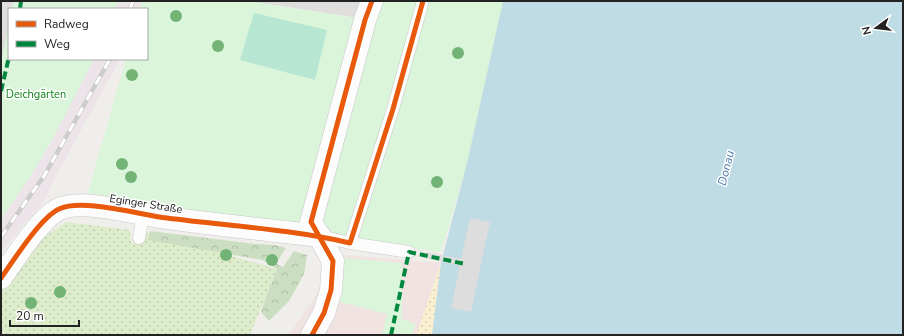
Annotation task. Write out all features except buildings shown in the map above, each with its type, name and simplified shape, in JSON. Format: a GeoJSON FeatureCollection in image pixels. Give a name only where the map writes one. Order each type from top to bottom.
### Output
{"type":"FeatureCollection","features":[{"type":"Feature","properties":{"kind":"street"},"geometry":{"type":"LineString","coordinates":[[312,335],[324,313],[331,290],[333,261],[311,222],[365,20],[372,1]]}},
{"type":"Feature","properties":{"kind":"street","name":"Eginger Straße"},"geometry":{"type":"LineString","coordinates":[[1,278],[45,219],[58,209],[66,206],[78,205],[114,208],[143,215],[320,236]]}},
{"type":"Feature","properties":{"kind":"lane"},"geometry":{"type":"LineString","coordinates":[[350,243],[393,109],[424,1]]}},
{"type":"Feature","properties":{"kind":"lane"},"geometry":{"type":"LineString","coordinates":[[139,238],[143,215]]}},
{"type":"Feature","properties":{"kind":"lane"},"geometry":{"type":"LineString","coordinates":[[320,236],[350,243],[409,252]]}},
{"type":"Feature","properties":{"kind":"shaded area"},"geometry":{"type":"Polygon","coordinates":[[[1,1],[14,1],[12,8],[8,8],[8,29],[1,63],[1,1]]]}},
{"type":"Feature","properties":{"kind":"shaded area"},"geometry":{"type":"Polygon","coordinates":[[[118,1],[141,1],[139,8],[115,8],[118,1]]]}},
{"type":"Feature","properties":{"kind":"shaded area"},"geometry":{"type":"Polygon","coordinates":[[[248,1],[364,1],[358,18],[248,1]]]}},
{"type":"Feature","properties":{"kind":"shaded area"},"geometry":{"type":"Polygon","coordinates":[[[93,60],[119,60],[56,176],[45,200],[1,251],[1,219],[30,177],[51,142],[93,60]]]}},
{"type":"Feature","properties":{"kind":"shaded area"},"geometry":{"type":"Polygon","coordinates":[[[343,255],[441,263],[416,335],[289,335],[343,255]]]}},
{"type":"Feature","properties":{"kind":"green space","name":"Deichgärten"},"geometry":{"type":"Polygon","coordinates":[[[1,1],[118,1],[115,8],[8,8],[8,60],[93,60],[51,142],[30,177],[1,219],[1,1]]]}},
{"type":"Feature","properties":{"kind":"green space"},"geometry":{"type":"Polygon","coordinates":[[[142,1],[247,1],[376,21],[383,1],[503,1],[467,164],[441,252],[361,241],[88,193],[126,60],[148,60],[148,8],[140,8],[142,1]]]}},
{"type":"Feature","properties":{"kind":"green space"},"geometry":{"type":"Polygon","coordinates":[[[254,13],[327,30],[315,80],[240,60],[254,13]]]}},
{"type":"Feature","properties":{"kind":"green space"},"geometry":{"type":"Polygon","coordinates":[[[66,222],[130,230],[131,243],[139,244],[145,232],[277,269],[250,335],[1,335],[1,292],[43,238],[66,222]]]}},
{"type":"Feature","properties":{"kind":"green space"},"geometry":{"type":"Polygon","coordinates":[[[150,231],[276,245],[286,248],[276,263],[283,267],[294,251],[307,255],[304,274],[289,301],[269,321],[261,312],[277,269],[262,260],[148,240],[150,231]]]}},
{"type":"Feature","properties":{"kind":"green space"},"geometry":{"type":"Polygon","coordinates":[[[344,258],[402,263],[402,319],[416,324],[412,335],[382,335],[387,314],[340,302],[344,258]]]}},
{"type":"Feature","properties":{"kind":"sand"},"geometry":{"type":"Polygon","coordinates":[[[441,263],[432,335],[416,335],[441,263]]]}},
{"type":"Feature","properties":{"kind":"water","name":"Donau"},"geometry":{"type":"Polygon","coordinates":[[[503,1],[903,1],[903,335],[432,335],[441,263],[467,163],[503,1]]]}},
{"type":"Feature","properties":{"kind":"pier"},"geometry":{"type":"Polygon","coordinates":[[[470,218],[490,222],[471,312],[451,308],[460,266],[426,258],[427,252],[461,259],[470,218]]]}},
{"type":"Feature","properties":{"kind":"railway"},"geometry":{"type":"LineString","coordinates":[[130,8],[133,1]]}},
{"type":"Feature","properties":{"kind":"railway"},"geometry":{"type":"LineString","coordinates":[[1,237],[44,176],[109,60]]}},
{"type":"Feature","properties":{"kind":"marked path"},"geometry":{"type":"LineString","coordinates":[[20,8],[21,1]]}},
{"type":"Feature","properties":{"kind":"marked path"},"geometry":{"type":"LineString","coordinates":[[1,91],[8,60]]}},
{"type":"Feature","properties":{"kind":"marked path"},"geometry":{"type":"LineString","coordinates":[[391,335],[409,252],[465,264]]}},
{"type":"Feature","properties":{"kind":"cycle path"},"geometry":{"type":"LineString","coordinates":[[312,335],[324,313],[331,290],[333,261],[311,222],[365,20],[372,1]]}},
{"type":"Feature","properties":{"kind":"cycle path"},"geometry":{"type":"LineString","coordinates":[[1,278],[28,240],[44,221],[59,209],[69,206],[97,206],[167,218],[305,234],[350,243],[393,109],[423,1]]}}]}
